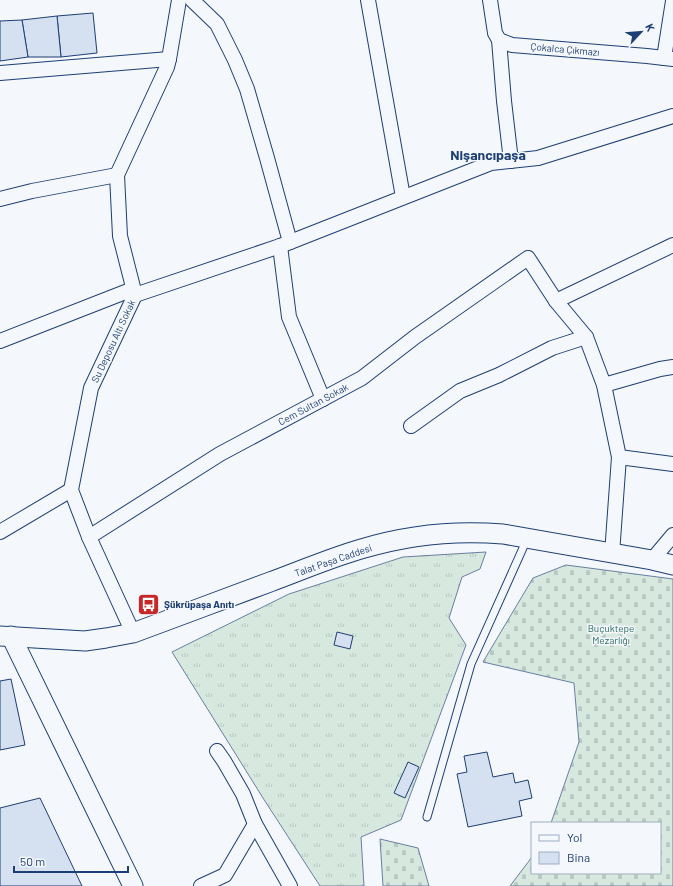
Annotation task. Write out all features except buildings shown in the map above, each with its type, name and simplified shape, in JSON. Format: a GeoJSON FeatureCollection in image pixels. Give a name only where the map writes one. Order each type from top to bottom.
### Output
{"type":"FeatureCollection","features":[{"type":"Feature","properties":{"kind":"main road","name":"Talat Paşa Caddesi"},"geometry":{"type":"LineString","coordinates":[[6,636],[85,640],[133,634],[344,554],[380,544],[434,534],[480,532],[503,534],[673,565]]}},
{"type":"Feature","properties":{"kind":"main road"},"geometry":{"type":"LineString","coordinates":[[6,636],[133,886]]}},
{"type":"Feature","properties":{"kind":"street","name":"Su Deposu Altı Sokak"},"geometry":{"type":"LineString","coordinates":[[71,490],[91,388],[134,292],[120,236],[117,175],[170,59],[179,0]]}},
{"type":"Feature","properties":{"kind":"street"},"geometry":{"type":"LineString","coordinates":[[192,0],[217,24],[235,60],[247,90],[267,158],[285,244],[289,316],[323,399]]}},
{"type":"Feature","properties":{"kind":"street"},"geometry":{"type":"LineString","coordinates":[[368,0],[403,198]]}},
{"type":"Feature","properties":{"kind":"street"},"geometry":{"type":"LineString","coordinates":[[490,0],[495,33],[499,40],[511,161]]}},
{"type":"Feature","properties":{"kind":"street"},"geometry":{"type":"LineString","coordinates":[[668,59],[673,1]]}},
{"type":"Feature","properties":{"kind":"street","name":"Çokalca Çıkmazı"},"geometry":{"type":"LineString","coordinates":[[499,40],[512,45],[668,59]]}},
{"type":"Feature","properties":{"kind":"street"},"geometry":{"type":"LineString","coordinates":[[0,73],[170,59]]}},
{"type":"Feature","properties":{"kind":"street"},"geometry":{"type":"LineString","coordinates":[[0,341],[134,292],[285,244],[491,163],[538,158],[673,116]]}},
{"type":"Feature","properties":{"kind":"street"},"geometry":{"type":"LineString","coordinates":[[0,199],[32,191],[117,175]]}},
{"type":"Feature","properties":{"kind":"street"},"geometry":{"type":"LineString","coordinates":[[612,554],[619,457],[604,385],[586,337],[556,300],[673,245]]}},
{"type":"Feature","properties":{"kind":"street","name":"Cem Sultan Sokak"},"geometry":{"type":"LineString","coordinates":[[89,537],[220,454],[362,378],[415,337],[528,258],[556,300]]}},
{"type":"Feature","properties":{"kind":"street"},"geometry":{"type":"LineString","coordinates":[[411,426],[460,391],[499,375],[552,348],[586,337]]}},
{"type":"Feature","properties":{"kind":"street"},"geometry":{"type":"LineString","coordinates":[[604,385],[660,369],[673,367]]}},
{"type":"Feature","properties":{"kind":"street"},"geometry":{"type":"LineString","coordinates":[[619,457],[673,464]]}},
{"type":"Feature","properties":{"kind":"street"},"geometry":{"type":"LineString","coordinates":[[0,532],[71,490],[89,537],[133,634]]}},
{"type":"Feature","properties":{"kind":"street"},"geometry":{"type":"LineString","coordinates":[[652,560],[673,536]]}},
{"type":"Feature","properties":{"kind":"street"},"geometry":{"type":"LineString","coordinates":[[217,751],[243,794],[255,824],[290,886]]}},
{"type":"Feature","properties":{"kind":"street"},"geometry":{"type":"LineString","coordinates":[[201,886],[225,876],[255,824]]}},
{"type":"Feature","properties":{"kind":"lane"},"geometry":{"type":"LineString","coordinates":[[427,817],[471,664],[527,539]]}},
{"type":"Feature","properties":{"kind":"green space"},"geometry":{"type":"Polygon","coordinates":[[[486,552],[480,569],[462,577],[449,618],[466,645],[401,820],[361,837],[364,886],[320,886],[172,652],[289,594],[403,557],[486,552]]]}},
{"type":"Feature","properties":{"kind":"green space","name":"Buçuktepe Mezarlığı"},"geometry":{"type":"Polygon","coordinates":[[[566,565],[673,579],[673,886],[510,886],[531,858],[531,874],[661,874],[661,822],[551,822],[579,742],[574,683],[483,662],[533,578],[566,565]]]}},
{"type":"Feature","properties":{"kind":"green space"},"geometry":{"type":"Polygon","coordinates":[[[380,839],[418,848],[429,886],[383,886],[380,839]]]}},
{"type":"Feature","properties":{"kind":"place","name":"Şükrüpaşa Anıtı"},"geometry":{"type":"Point","coordinates":[148,604]}},
{"type":"Feature","properties":{"kind":"district","name":"Nişancıpaşa"},"geometry":{"type":"Point","coordinates":[488,154]}}]}
